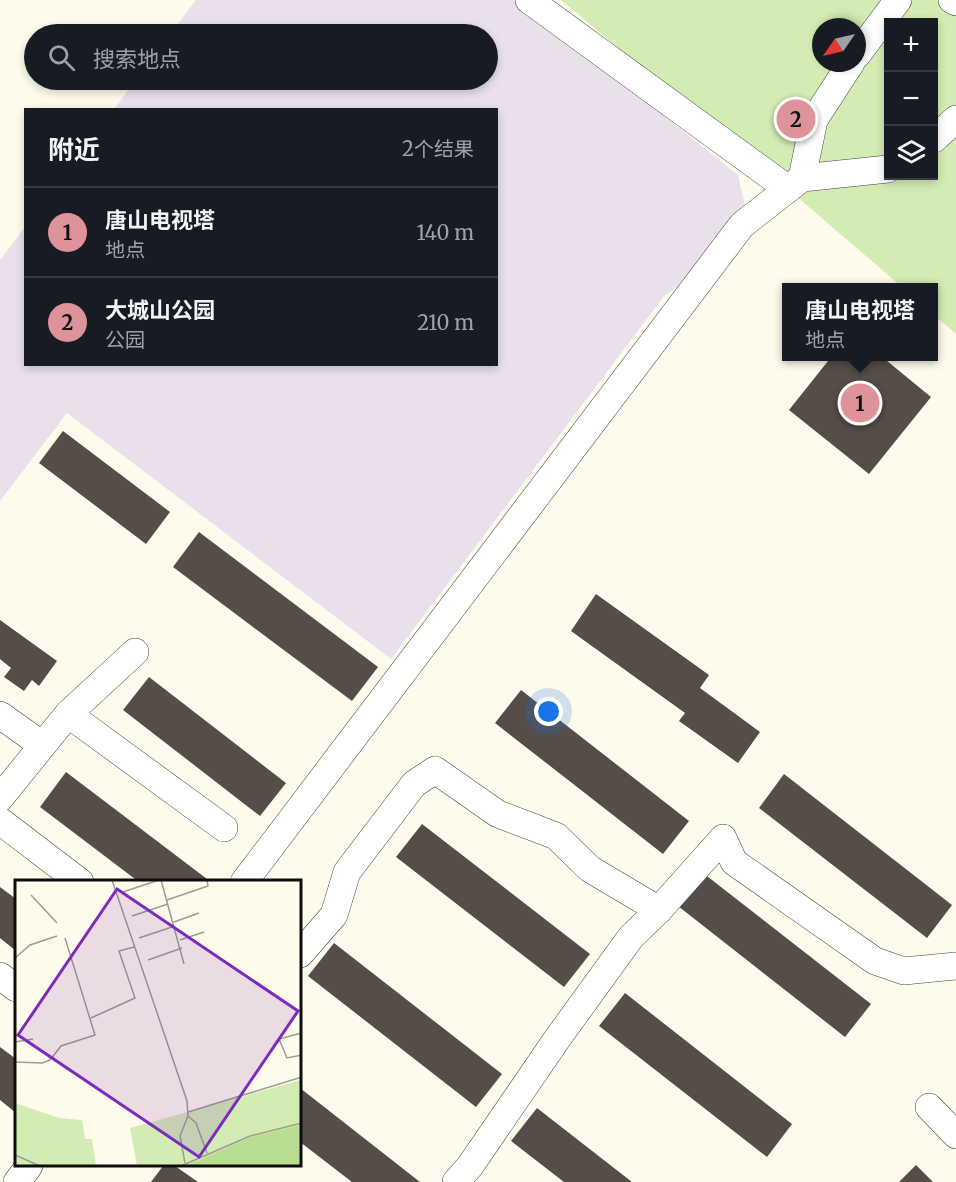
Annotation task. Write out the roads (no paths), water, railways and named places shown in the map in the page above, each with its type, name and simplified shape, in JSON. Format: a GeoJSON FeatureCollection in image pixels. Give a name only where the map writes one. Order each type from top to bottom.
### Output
{"type":"FeatureCollection","features":[{"type":"Feature","properties":{"kind":"street"},"geometry":{"type":"LineString","coordinates":[[529,0],[795,184]]}},
{"type":"Feature","properties":{"kind":"street"},"geometry":{"type":"LineString","coordinates":[[866,43],[898,0]]}},
{"type":"Feature","properties":{"kind":"street"},"geometry":{"type":"LineString","coordinates":[[952,0],[956,2]]}},
{"type":"Feature","properties":{"kind":"street"},"geometry":{"type":"LineString","coordinates":[[795,184],[814,120],[845,72]]}},
{"type":"Feature","properties":{"kind":"street"},"geometry":{"type":"LineString","coordinates":[[938,135],[956,119]]}},
{"type":"Feature","properties":{"kind":"street"},"geometry":{"type":"LineString","coordinates":[[246,880],[742,225],[795,184],[884,170]]}},
{"type":"Feature","properties":{"kind":"street"},"geometry":{"type":"LineString","coordinates":[[0,798],[68,714],[135,652]]}},
{"type":"Feature","properties":{"kind":"street"},"geometry":{"type":"LineString","coordinates":[[68,714],[224,828]]}},
{"type":"Feature","properties":{"kind":"street"},"geometry":{"type":"LineString","coordinates":[[0,715],[42,746]]}},
{"type":"Feature","properties":{"kind":"street"},"geometry":{"type":"LineString","coordinates":[[302,952],[334,915],[347,872],[414,784],[435,770],[498,814],[556,836],[590,869],[659,910]]}},
{"type":"Feature","properties":{"kind":"street"},"geometry":{"type":"LineString","coordinates":[[0,820],[77,880]]}},
{"type":"Feature","properties":{"kind":"street"},"geometry":{"type":"LineString","coordinates":[[456,1182],[470,1166],[557,1039],[631,937],[659,910],[723,838],[734,862],[875,961],[904,971],[956,966]]}},
{"type":"Feature","properties":{"kind":"street"},"geometry":{"type":"LineString","coordinates":[[0,976],[15,987]]}},
{"type":"Feature","properties":{"kind":"street"},"geometry":{"type":"LineString","coordinates":[[929,1107],[956,1135]]}},
{"type":"Feature","properties":{"kind":"street"},"geometry":{"type":"LineString","coordinates":[[17,1182],[28,1167]]}},
{"type":"Feature","properties":{"kind":"place","name":"大城山公园"},"geometry":{"type":"Point","coordinates":[796,119]}},
{"type":"Feature","properties":{"kind":"place","name":"唐山电视塔"},"geometry":{"type":"Point","coordinates":[860,403]}}]}
